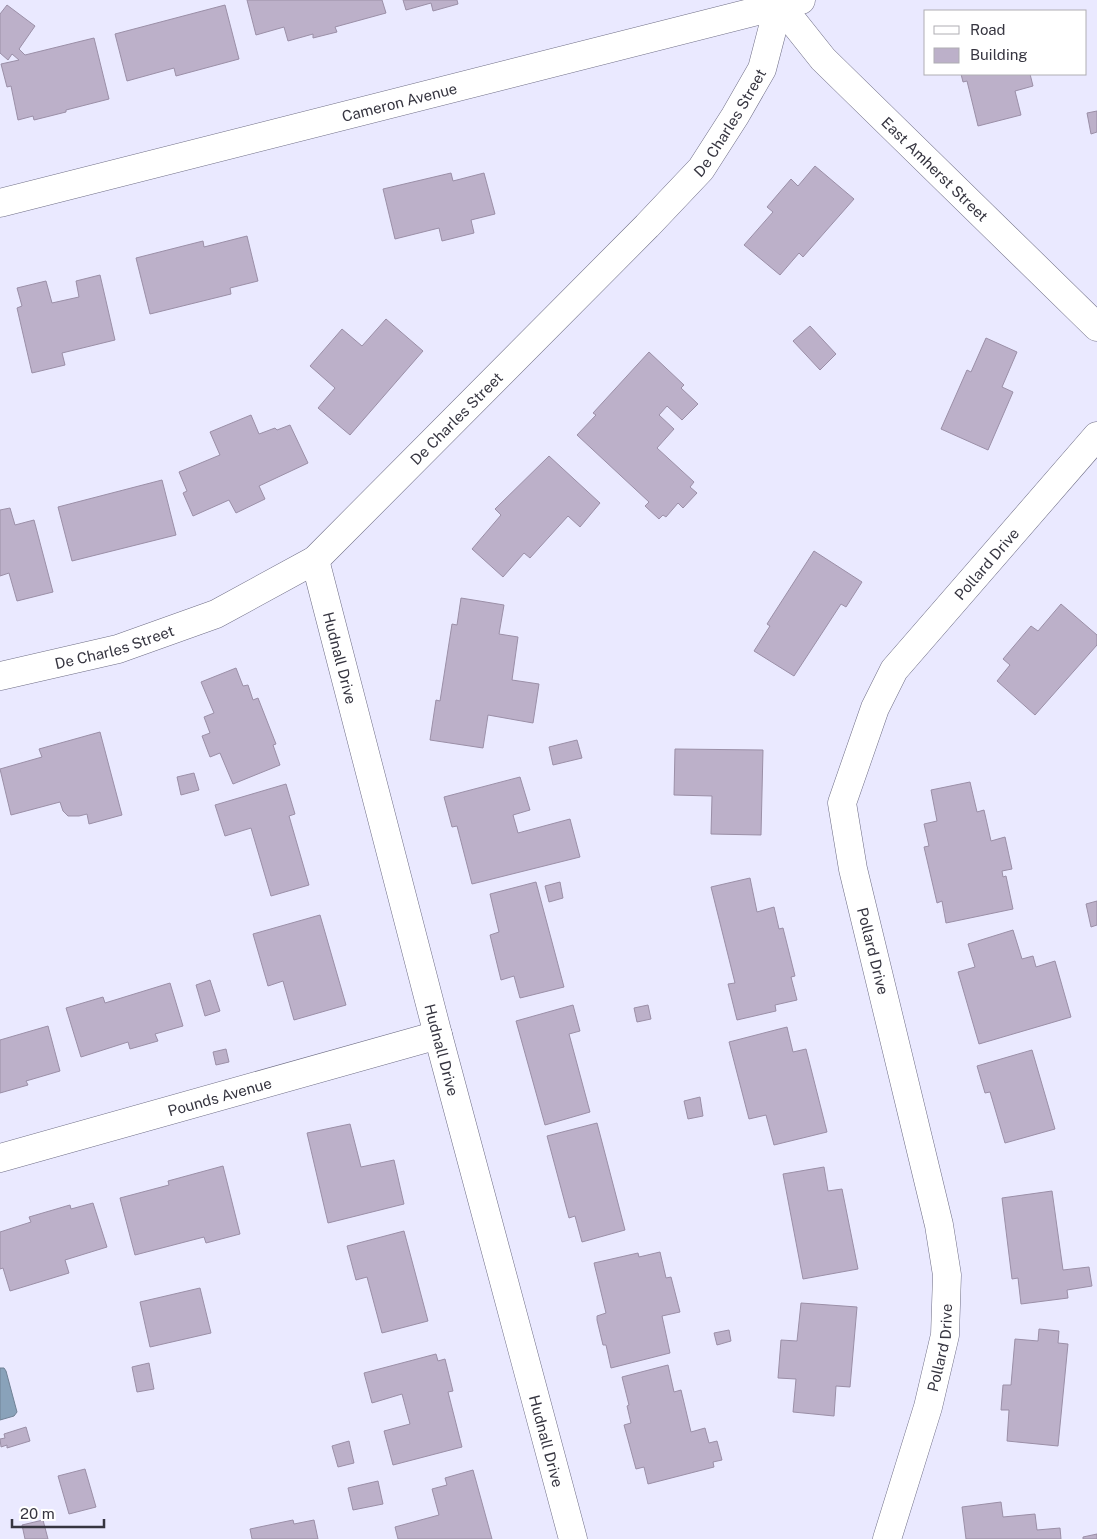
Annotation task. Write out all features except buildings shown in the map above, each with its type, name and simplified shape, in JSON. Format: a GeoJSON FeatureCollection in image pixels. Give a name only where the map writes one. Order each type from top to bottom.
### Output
{"type":"FeatureCollection","features":[{"type":"Feature","properties":{"kind":"street","name":"Cameron Avenue"},"geometry":{"type":"LineString","coordinates":[[0,203],[787,2]]}},
{"type":"Feature","properties":{"kind":"street","name":"East Amherst Street"},"geometry":{"type":"LineString","coordinates":[[787,2],[823,60],[1097,327]]}},
{"type":"Feature","properties":{"kind":"street","name":"De Charles Street"},"geometry":{"type":"LineString","coordinates":[[0,676],[118,649],[216,614],[315,560],[648,226],[701,169],[762,69],[787,2]]}},
{"type":"Feature","properties":{"kind":"street","name":"Pollard Drive"},"geometry":{"type":"LineString","coordinates":[[887,1539],[928,1407],[945,1335],[947,1275],[939,1226],[853,870],[842,803],[875,708],[894,670],[1097,436]]}},
{"type":"Feature","properties":{"kind":"street","name":"Hudnall Drive"},"geometry":{"type":"LineString","coordinates":[[315,560],[438,1034],[573,1539]]}},
{"type":"Feature","properties":{"kind":"street","name":"Pounds Avenue"},"geometry":{"type":"LineString","coordinates":[[0,1158],[438,1034]]}},
{"type":"Feature","properties":{"kind":"water"},"geometry":{"type":"Polygon","coordinates":[[[0,1368],[4,1368],[6,1371],[17,1412],[14,1416],[0,1420],[0,1368]]]}}]}
